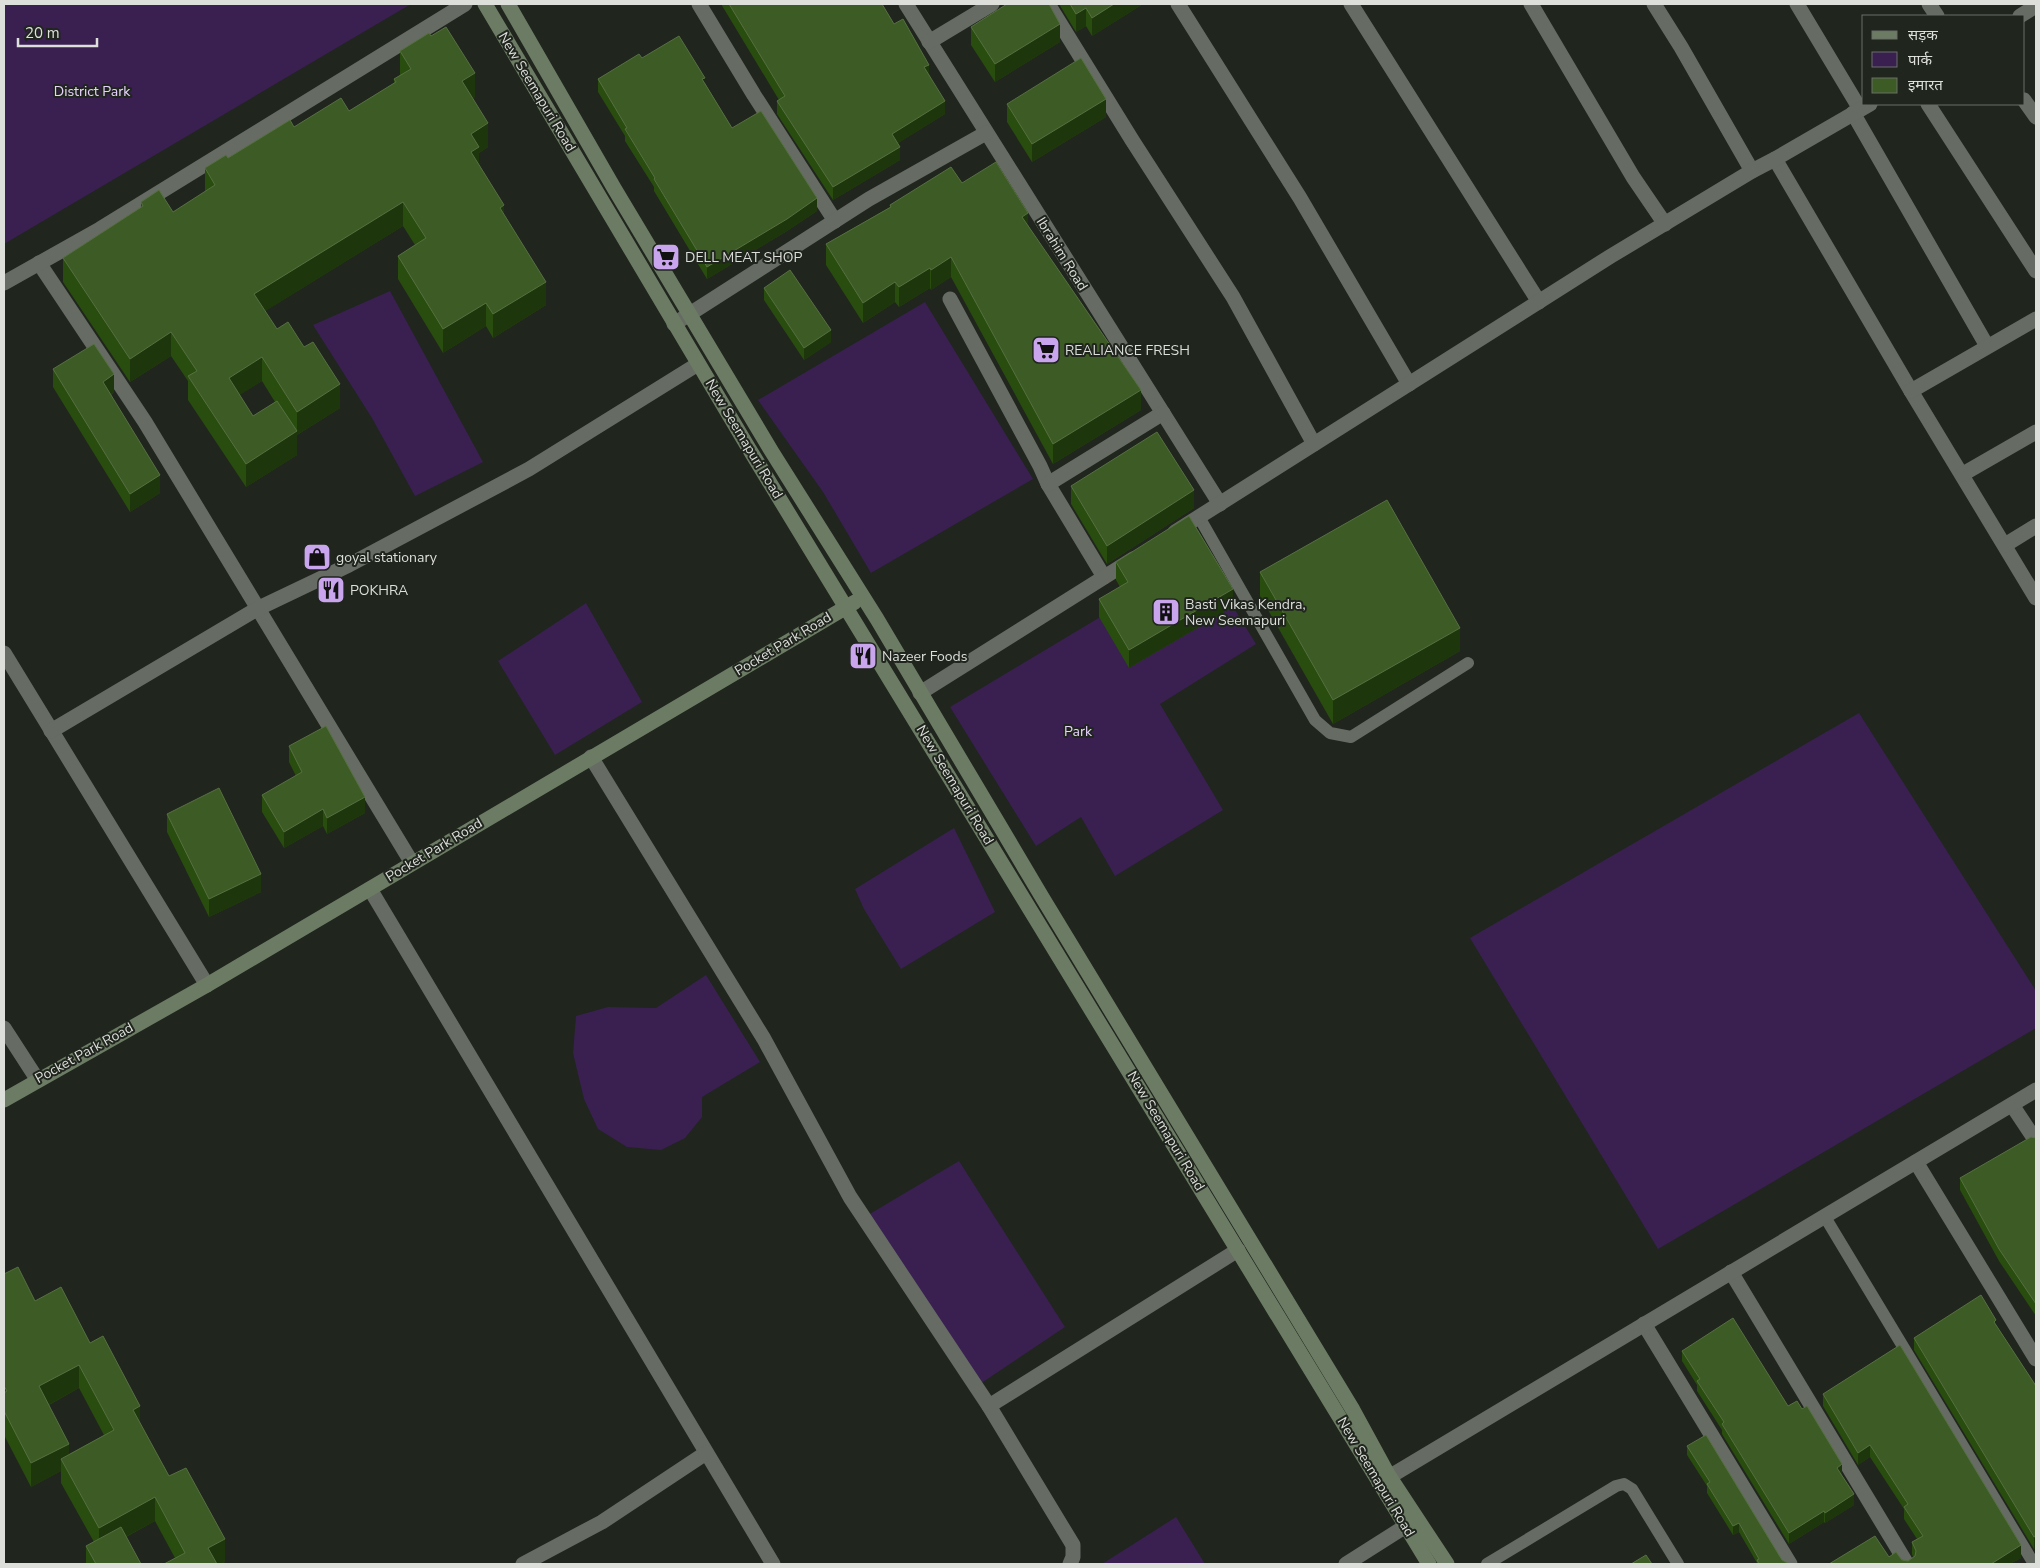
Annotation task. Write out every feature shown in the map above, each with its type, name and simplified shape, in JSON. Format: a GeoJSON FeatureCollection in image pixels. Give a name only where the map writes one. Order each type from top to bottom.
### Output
{"type":"FeatureCollection","features":[{"type":"Feature","properties":{"kind":"main road","name":"New Seemapuri Road"},"geometry":{"type":"LineString","coordinates":[[485,4],[698,364],[1238,1250],[1384,1479],[1447,1564]]}},
{"type":"Feature","properties":{"kind":"main road","name":"New Seemapuri Road"},"geometry":{"type":"LineString","coordinates":[[508,4],[614,188],[772,452],[863,597],[1353,1410],[1406,1526],[1429,1564]]}},
{"type":"Feature","properties":{"kind":"main road","name":"Pocket Park Road"},"geometry":{"type":"LineString","coordinates":[[4,1100],[37,1079],[207,985],[863,597]]}},
{"type":"Feature","properties":{"kind":"street"},"geometry":{"type":"LineString","coordinates":[[4,283],[100,230],[465,4]]}},
{"type":"Feature","properties":{"kind":"street"},"geometry":{"type":"LineString","coordinates":[[699,4],[754,96],[835,221]]}},
{"type":"Feature","properties":{"kind":"street","name":"Ibrahim Road"},"geometry":{"type":"LineString","coordinates":[[906,4],[1220,504]]}},
{"type":"Feature","properties":{"kind":"street"},"geometry":{"type":"LineString","coordinates":[[929,42],[992,4]]}},
{"type":"Feature","properties":{"kind":"street"},"geometry":{"type":"LineString","coordinates":[[1048,4],[1132,140],[1233,296],[1314,444]]}},
{"type":"Feature","properties":{"kind":"street"},"geometry":{"type":"LineString","coordinates":[[1178,4],[1300,198],[1409,384]]}},
{"type":"Feature","properties":{"kind":"street"},"geometry":{"type":"LineString","coordinates":[[1351,4],[1539,302]]}},
{"type":"Feature","properties":{"kind":"street"},"geometry":{"type":"LineString","coordinates":[[1531,4],[1633,177],[1665,224]]}},
{"type":"Feature","properties":{"kind":"street"},"geometry":{"type":"LineString","coordinates":[[1654,4],[1681,47],[1752,171]]}},
{"type":"Feature","properties":{"kind":"street"},"geometry":{"type":"LineString","coordinates":[[1797,4],[1861,109],[1987,346]]}},
{"type":"Feature","properties":{"kind":"street"},"geometry":{"type":"LineString","coordinates":[[1929,4],[1936,15]]}},
{"type":"Feature","properties":{"kind":"street"},"geometry":{"type":"LineString","coordinates":[[2022,15],[2036,6]]}},
{"type":"Feature","properties":{"kind":"street"},"geometry":{"type":"LineString","coordinates":[[2025,101],[2036,117]]}},
{"type":"Feature","properties":{"kind":"street"},"geometry":{"type":"LineString","coordinates":[[1929,105],[2036,272]]}},
{"type":"Feature","properties":{"kind":"street"},"geometry":{"type":"LineString","coordinates":[[1160,542],[1665,224],[1752,171],[1861,109]]}},
{"type":"Feature","properties":{"kind":"street"},"geometry":{"type":"LineString","coordinates":[[674,324],[869,199],[986,133]]}},
{"type":"Feature","properties":{"kind":"street"},"geometry":{"type":"LineString","coordinates":[[1776,159],[2036,598]]}},
{"type":"Feature","properties":{"kind":"street"},"geometry":{"type":"LineString","coordinates":[[39,263],[145,422],[412,863]]}},
{"type":"Feature","properties":{"kind":"street"},"geometry":{"type":"LineString","coordinates":[[950,299],[1048,484],[1104,577]]}},
{"type":"Feature","properties":{"kind":"street"},"geometry":{"type":"LineString","coordinates":[[1912,391],[2036,319]]}},
{"type":"Feature","properties":{"kind":"street"},"geometry":{"type":"LineString","coordinates":[[52,730],[257,609],[349,565],[529,469],[698,364]]}},
{"type":"Feature","properties":{"kind":"street"},"geometry":{"type":"LineString","coordinates":[[1048,484],[1163,414]]}},
{"type":"Feature","properties":{"kind":"street"},"geometry":{"type":"LineString","coordinates":[[1963,474],[2036,432]]}},
{"type":"Feature","properties":{"kind":"street"},"geometry":{"type":"LineString","coordinates":[[2005,545],[2036,526]]}},
{"type":"Feature","properties":{"kind":"street"},"geometry":{"type":"LineString","coordinates":[[920,693],[1144,552]]}},
{"type":"Feature","properties":{"kind":"street"},"geometry":{"type":"LineString","coordinates":[[4,653],[207,985]]}},
{"type":"Feature","properties":{"kind":"street"},"geometry":{"type":"LineString","coordinates":[[591,757],[764,1039],[850,1196],[989,1406],[1073,1545],[1073,1557],[1070,1564]]}},
{"type":"Feature","properties":{"kind":"street"},"geometry":{"type":"LineString","coordinates":[[370,889],[773,1564]]}},
{"type":"Feature","properties":{"kind":"street"},"geometry":{"type":"LineString","coordinates":[[4,1028],[37,1079]]}},
{"type":"Feature","properties":{"kind":"street"},"geometry":{"type":"LineString","coordinates":[[1384,1479],[2036,1090]]}},
{"type":"Feature","properties":{"kind":"street"},"geometry":{"type":"LineString","coordinates":[[2012,1104],[2036,1141]]}},
{"type":"Feature","properties":{"kind":"street"},"geometry":{"type":"LineString","coordinates":[[1916,1162],[2036,1359]]}},
{"type":"Feature","properties":{"kind":"street"},"geometry":{"type":"LineString","coordinates":[[989,1406],[1238,1250]]}},
{"type":"Feature","properties":{"kind":"street"},"geometry":{"type":"LineString","coordinates":[[1732,1272],[1907,1564]]}},
{"type":"Feature","properties":{"kind":"street"},"geometry":{"type":"LineString","coordinates":[[1644,1324],[1790,1564]]}},
{"type":"Feature","properties":{"kind":"street"},"geometry":{"type":"LineString","coordinates":[[523,1564],[602,1522],[706,1453]]}},
{"type":"Feature","properties":{"kind":"street"},"geometry":{"type":"LineString","coordinates":[[1346,1564],[1406,1526]]}},
{"type":"Feature","properties":{"kind":"lane"},"geometry":{"type":"LineString","coordinates":[[1199,517],[1315,720],[1330,733],[1351,737],[1468,663]]}},
{"type":"Feature","properties":{"kind":"lane"},"geometry":{"type":"LineString","coordinates":[[1824,1217],[2034,1564]]}},
{"type":"Feature","properties":{"kind":"lane"},"geometry":{"type":"LineString","coordinates":[[1487,1564],[1616,1486],[1624,1484],[1632,1489],[1678,1564]]}},
{"type":"Feature","properties":{"kind":"green space","name":"District Park"},"geometry":{"type":"Polygon","coordinates":[[[4,4],[411,4],[4,244],[4,4]]]}},
{"type":"Feature","properties":{"kind":"green space"},"geometry":{"type":"Polygon","coordinates":[[[390,291],[483,462],[415,496],[372,418],[313,325],[390,291]]]}},
{"type":"Feature","properties":{"kind":"green space"},"geometry":{"type":"Polygon","coordinates":[[[925,302],[1033,479],[871,573],[823,492],[758,400],[925,302]]]}},
{"type":"Feature","properties":{"kind":"green space","name":"Park"},"geometry":{"type":"Polygon","coordinates":[[[1202,556],[1256,644],[1160,704],[1223,810],[1115,876],[1081,817],[1036,846],[950,707],[1202,556]]]}},
{"type":"Feature","properties":{"kind":"green space"},"geometry":{"type":"Polygon","coordinates":[[[586,603],[642,702],[555,755],[498,661],[586,603]]]}},
{"type":"Feature","properties":{"kind":"green space"},"geometry":{"type":"Polygon","coordinates":[[[1859,713],[2036,991],[2036,1028],[1658,1249],[1470,938],[1859,713]]]}},
{"type":"Feature","properties":{"kind":"green space"},"geometry":{"type":"Polygon","coordinates":[[[954,828],[995,912],[901,969],[864,909],[855,889],[954,828]]]}},
{"type":"Feature","properties":{"kind":"green space"},"geometry":{"type":"Polygon","coordinates":[[[706,975],[760,1062],[702,1097],[702,1117],[685,1138],[661,1150],[627,1147],[598,1129],[584,1099],[573,1053],[576,1016],[608,1007],[656,1008],[706,975]]]}},
{"type":"Feature","properties":{"kind":"green space"},"geometry":{"type":"Polygon","coordinates":[[[959,1161],[1065,1327],[974,1388],[868,1215],[959,1161]]]}},
{"type":"Feature","properties":{"kind":"green space"},"geometry":{"type":"Polygon","coordinates":[[[1176,1517],[1205,1564],[1102,1564],[1176,1517]]]}},
{"type":"Feature","properties":{"kind":"building"},"geometry":{"type":"Polygon","coordinates":[[[729,4],[882,4],[894,24],[903,19],[929,65],[924,67],[945,101],[892,134],[900,147],[833,187],[777,101],[785,96],[729,4]]]}},
{"type":"Feature","properties":{"kind":"building"},"geometry":{"type":"Polygon","coordinates":[[[1007,4],[1049,4],[1060,24],[995,64],[971,27],[1007,4]]]}},
{"type":"Feature","properties":{"kind":"building"},"geometry":{"type":"Polygon","coordinates":[[[1070,4],[1114,4],[1092,18],[1086,8],[1076,14],[1070,4]]]}},
{"type":"Feature","properties":{"kind":"building"},"geometry":{"type":"Polygon","coordinates":[[[446,27],[475,73],[462,81],[488,123],[471,134],[479,147],[471,152],[504,205],[500,208],[546,282],[493,314],[486,303],[443,329],[398,256],[426,238],[403,202],[254,294],[277,329],[288,322],[304,347],[313,342],[340,384],[297,412],[262,357],[229,378],[253,416],[277,401],[297,431],[246,464],[188,376],[197,371],[171,332],[130,359],[63,258],[143,206],[141,202],[159,190],[173,212],[215,185],[205,168],[226,155],[228,158],[290,120],[294,127],[341,98],[349,111],[396,82],[394,79],[411,69],[400,51],[429,33],[431,36],[446,27]]]}},
{"type":"Feature","properties":{"kind":"building"},"geometry":{"type":"Polygon","coordinates":[[[679,36],[705,78],[702,79],[732,128],[761,111],[817,198],[787,219],[707,267],[625,129],[627,128],[598,79],[639,54],[642,58],[679,36]]]}},
{"type":"Feature","properties":{"kind":"building"},"geometry":{"type":"Polygon","coordinates":[[[1081,58],[1106,99],[1032,144],[1007,104],[1081,58]]]}},
{"type":"Feature","properties":{"kind":"building"},"geometry":{"type":"Polygon","coordinates":[[[996,162],[1028,213],[1022,217],[1141,390],[1053,444],[951,257],[899,287],[895,282],[863,303],[826,244],[891,207],[890,205],[951,167],[962,183],[996,162]]]}},
{"type":"Feature","properties":{"kind":"building"},"geometry":{"type":"Polygon","coordinates":[[[790,270],[831,330],[804,348],[764,288],[790,270]]]}},
{"type":"Feature","properties":{"kind":"building"},"geometry":{"type":"Polygon","coordinates":[[[94,344],[114,374],[103,382],[160,475],[130,494],[53,369],[94,344]]]}},
{"type":"Feature","properties":{"kind":"building"},"geometry":{"type":"Polygon","coordinates":[[[1157,432],[1194,490],[1107,546],[1071,486],[1157,432]]]}},
{"type":"Feature","properties":{"kind":"building"},"geometry":{"type":"Polygon","coordinates":[[[1387,500],[1460,628],[1333,700],[1260,572],[1387,500]]]}},
{"type":"Feature","properties":{"kind":"building"},"geometry":{"type":"Polygon","coordinates":[[[1189,516],[1233,589],[1129,650],[1099,599],[1128,582],[1116,562],[1189,516]]]}},
{"type":"Feature","properties":{"kind":"building"},"geometry":{"type":"Polygon","coordinates":[[[326,726],[365,797],[327,818],[323,809],[284,832],[262,795],[302,772],[289,746],[326,726]]]}},
{"type":"Feature","properties":{"kind":"building"},"geometry":{"type":"Polygon","coordinates":[[[219,788],[261,874],[209,899],[167,814],[219,788]]]}},
{"type":"Feature","properties":{"kind":"building"},"geometry":{"type":"Polygon","coordinates":[[[2031,1137],[2036,1138],[2036,1304],[1999,1249],[1960,1178],[2031,1137]]]}},
{"type":"Feature","properties":{"kind":"building"},"geometry":{"type":"Polygon","coordinates":[[[18,1267],[35,1301],[61,1287],[90,1343],[103,1336],[140,1406],[133,1410],[169,1476],[186,1468],[225,1539],[208,1548],[217,1564],[164,1564],[185,1553],[155,1497],[99,1528],[61,1459],[114,1430],[79,1365],[39,1386],[69,1444],[31,1463],[4,1411],[4,1393],[7,1391],[4,1386],[4,1274],[18,1267]]]}},
{"type":"Feature","properties":{"kind":"building"},"geometry":{"type":"Polygon","coordinates":[[[1981,1295],[1996,1320],[1994,1322],[2036,1386],[2036,1536],[2034,1537],[1914,1338],[1981,1295]]]}},
{"type":"Feature","properties":{"kind":"building"},"geometry":{"type":"Polygon","coordinates":[[[1733,1318],[1788,1406],[1797,1401],[1802,1409],[1807,1406],[1842,1464],[1837,1468],[1854,1494],[1789,1533],[1722,1424],[1724,1422],[1697,1381],[1700,1379],[1682,1351],[1733,1318]]]}},
{"type":"Feature","properties":{"kind":"building"},"geometry":{"type":"Polygon","coordinates":[[[1900,1345],[2021,1545],[1991,1564],[1829,1564],[1875,1536],[1889,1557],[1896,1552],[1902,1560],[1908,1561],[1915,1556],[1916,1551],[1912,1542],[1923,1536],[1904,1507],[1908,1504],[1870,1445],[1858,1453],[1823,1394],[1900,1345]]]}},
{"type":"Feature","properties":{"kind":"building"},"geometry":{"type":"Polygon","coordinates":[[[1706,1435],[1782,1560],[1789,1564],[1759,1564],[1757,1560],[1759,1559],[1739,1523],[1733,1526],[1707,1484],[1710,1482],[1687,1446],[1706,1435]]]}},
{"type":"Feature","properties":{"kind":"building"},"geometry":{"type":"Polygon","coordinates":[[[121,1527],[141,1564],[96,1564],[86,1546],[121,1527]]]}},
{"type":"Feature","properties":{"kind":"building"},"geometry":{"type":"Polygon","coordinates":[[[1646,1555],[1652,1564],[1631,1564],[1646,1555]]]}},
{"type":"Feature","properties":{"kind":"place","name":"DELL MEAT SHOP"},"geometry":{"type":"Point","coordinates":[666,257]}},
{"type":"Feature","properties":{"kind":"place","name":"REALIANCE FRESH"},"geometry":{"type":"Point","coordinates":[1046,350]}},
{"type":"Feature","properties":{"kind":"place","name":"goyal stationary"},"geometry":{"type":"Point","coordinates":[317,557]}},
{"type":"Feature","properties":{"kind":"place","name":"POKHRA"},"geometry":{"type":"Point","coordinates":[331,590]}},
{"type":"Feature","properties":{"kind":"place","name":"Basti Vikas Kendra, New Seemapuri"},"geometry":{"type":"Point","coordinates":[1166,612]}},
{"type":"Feature","properties":{"kind":"place","name":"Nazeer Foods"},"geometry":{"type":"Point","coordinates":[863,656]}}]}
